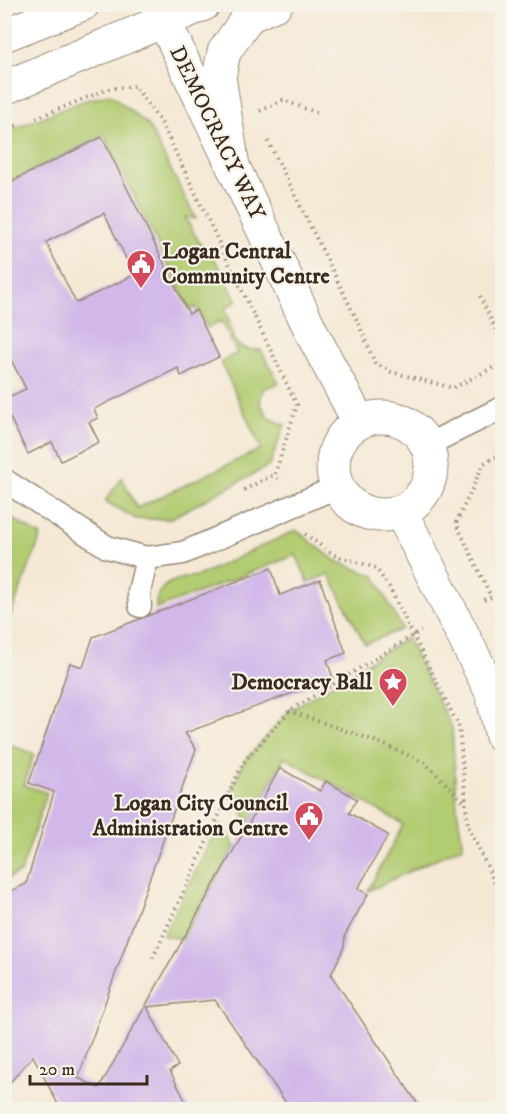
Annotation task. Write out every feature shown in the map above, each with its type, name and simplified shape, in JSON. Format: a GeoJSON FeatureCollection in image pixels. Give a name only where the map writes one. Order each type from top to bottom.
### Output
{"type":"FeatureCollection","features":[{"type":"Feature","properties":{"kind":"street"},"geometry":{"type":"LineString","coordinates":[[4,35],[82,4]]}},
{"type":"Feature","properties":{"kind":"street"},"geometry":{"type":"LineString","coordinates":[[4,88],[159,13],[204,4]]}},
{"type":"Feature","properties":{"kind":"street"},"geometry":{"type":"LineString","coordinates":[[233,166],[219,77],[224,52],[249,16],[276,4]]}},
{"type":"Feature","properties":{"kind":"street","name":"DEMOCRACY WAY"},"geometry":{"type":"LineString","coordinates":[[159,13],[314,337],[360,422]]}},
{"type":"Feature","properties":{"kind":"street"},"geometry":{"type":"LineString","coordinates":[[374,417],[390,417],[405,422],[418,432],[427,445],[431,468],[425,492],[414,504],[401,512],[386,516],[357,509],[345,500],[338,487],[333,473],[336,451],[347,431],[360,422],[374,417]]}},
{"type":"Feature","properties":{"kind":"street"},"geometry":{"type":"LineString","coordinates":[[401,512],[492,693],[502,736]]}},
{"type":"Feature","properties":{"kind":"lane"},"geometry":{"type":"LineString","coordinates":[[427,445],[502,408]]}},
{"type":"Feature","properties":{"kind":"lane"},"geometry":{"type":"LineString","coordinates":[[4,480],[107,548],[147,558],[183,553],[338,487]]}},
{"type":"Feature","properties":{"kind":"lane"},"geometry":{"type":"LineString","coordinates":[[140,606],[139,592],[147,558]]}},
{"type":"Feature","properties":{"kind":"path"},"geometry":{"type":"LineString","coordinates":[[4,130],[108,89],[135,86],[162,124],[297,405],[275,474],[304,533],[334,555],[376,568],[389,586],[459,727],[468,826],[502,898]]}},
{"type":"Feature","properties":{"kind":"path"},"geometry":{"type":"LineString","coordinates":[[254,113],[283,100],[317,113]]}},
{"type":"Feature","properties":{"kind":"path"},"geometry":{"type":"LineString","coordinates":[[264,134],[356,318],[375,363],[391,372],[453,388],[502,363]]}},
{"type":"Feature","properties":{"kind":"path"},"geometry":{"type":"LineString","coordinates":[[480,296],[502,343]]}},
{"type":"Feature","properties":{"kind":"path"},"geometry":{"type":"LineString","coordinates":[[153,958],[243,763],[289,711],[413,634],[455,618],[491,597],[456,523],[484,463],[502,454]]}},
{"type":"Feature","properties":{"kind":"path"},"geometry":{"type":"LineString","coordinates":[[233,495],[275,474]]}},
{"type":"Feature","properties":{"kind":"path"},"geometry":{"type":"LineString","coordinates":[[289,711],[375,741],[424,762],[466,804]]}},
{"type":"Feature","properties":{"kind":"green space"},"geometry":{"type":"Polygon","coordinates":[[[110,94],[148,125],[196,219],[185,217],[207,256],[213,256],[237,301],[225,308],[237,344],[250,350],[261,350],[279,383],[263,389],[260,403],[269,418],[285,425],[269,466],[169,519],[136,519],[105,501],[122,478],[137,508],[261,449],[221,362],[237,353],[222,321],[208,328],[196,307],[190,310],[104,135],[5,184],[5,132],[83,101],[110,94]]]}},
{"type":"Feature","properties":{"kind":"green space"},"geometry":{"type":"Polygon","coordinates":[[[5,514],[41,536],[5,630],[5,514]]]}},
{"type":"Feature","properties":{"kind":"green space"},"geometry":{"type":"Polygon","coordinates":[[[296,530],[336,561],[375,576],[402,629],[365,644],[329,574],[308,582],[296,555],[156,609],[159,593],[175,580],[198,576],[296,530]]]}},
{"type":"Feature","properties":{"kind":"green space"},"geometry":{"type":"Polygon","coordinates":[[[407,638],[452,728],[457,809],[463,846],[368,891],[403,824],[284,757],[250,824],[230,793],[243,763],[289,711],[407,638]]]}},
{"type":"Feature","properties":{"kind":"green space"},"geometry":{"type":"Polygon","coordinates":[[[5,743],[34,754],[24,785],[47,793],[21,872],[5,880],[5,743]]]}},
{"type":"Feature","properties":{"kind":"green space"},"geometry":{"type":"Polygon","coordinates":[[[219,824],[235,846],[182,939],[163,936],[219,824]]]}},
{"type":"Feature","properties":{"kind":"building","name":"Logan Central Community Centre"},"geometry":{"type":"Polygon","coordinates":[[[102,137],[189,314],[196,310],[219,357],[181,376],[178,368],[94,409],[98,418],[89,422],[99,442],[61,461],[52,442],[28,454],[4,406],[4,399],[26,389],[4,346],[4,185],[102,137]],[[104,213],[46,242],[76,303],[134,275],[104,213]]]}},
{"type":"Feature","properties":{"kind":"building","name":"Logan City Council Administration Centre"},"geometry":{"type":"Polygon","coordinates":[[[271,568],[280,595],[320,580],[346,653],[327,660],[333,678],[185,733],[196,749],[78,1078],[99,1088],[280,768],[320,791],[326,781],[357,799],[349,813],[388,835],[358,889],[368,894],[345,935],[344,947],[331,975],[422,1110],[291,1110],[215,1000],[147,1007],[178,1066],[170,1071],[190,1110],[61,1110],[33,1056],[4,1089],[4,894],[26,884],[54,792],[29,783],[70,663],[83,667],[93,637],[271,568]]]}},
{"type":"Feature","properties":{"kind":"place","name":"Logan Central Community Centre"},"geometry":{"type":"Point","coordinates":[141,290]}},
{"type":"Feature","properties":{"kind":"place","name":"Democracy Ball"},"geometry":{"type":"Point","coordinates":[393,708]}},
{"type":"Feature","properties":{"kind":"place","name":"Logan City Council Administration Centre"},"geometry":{"type":"Point","coordinates":[309,842]}}]}
